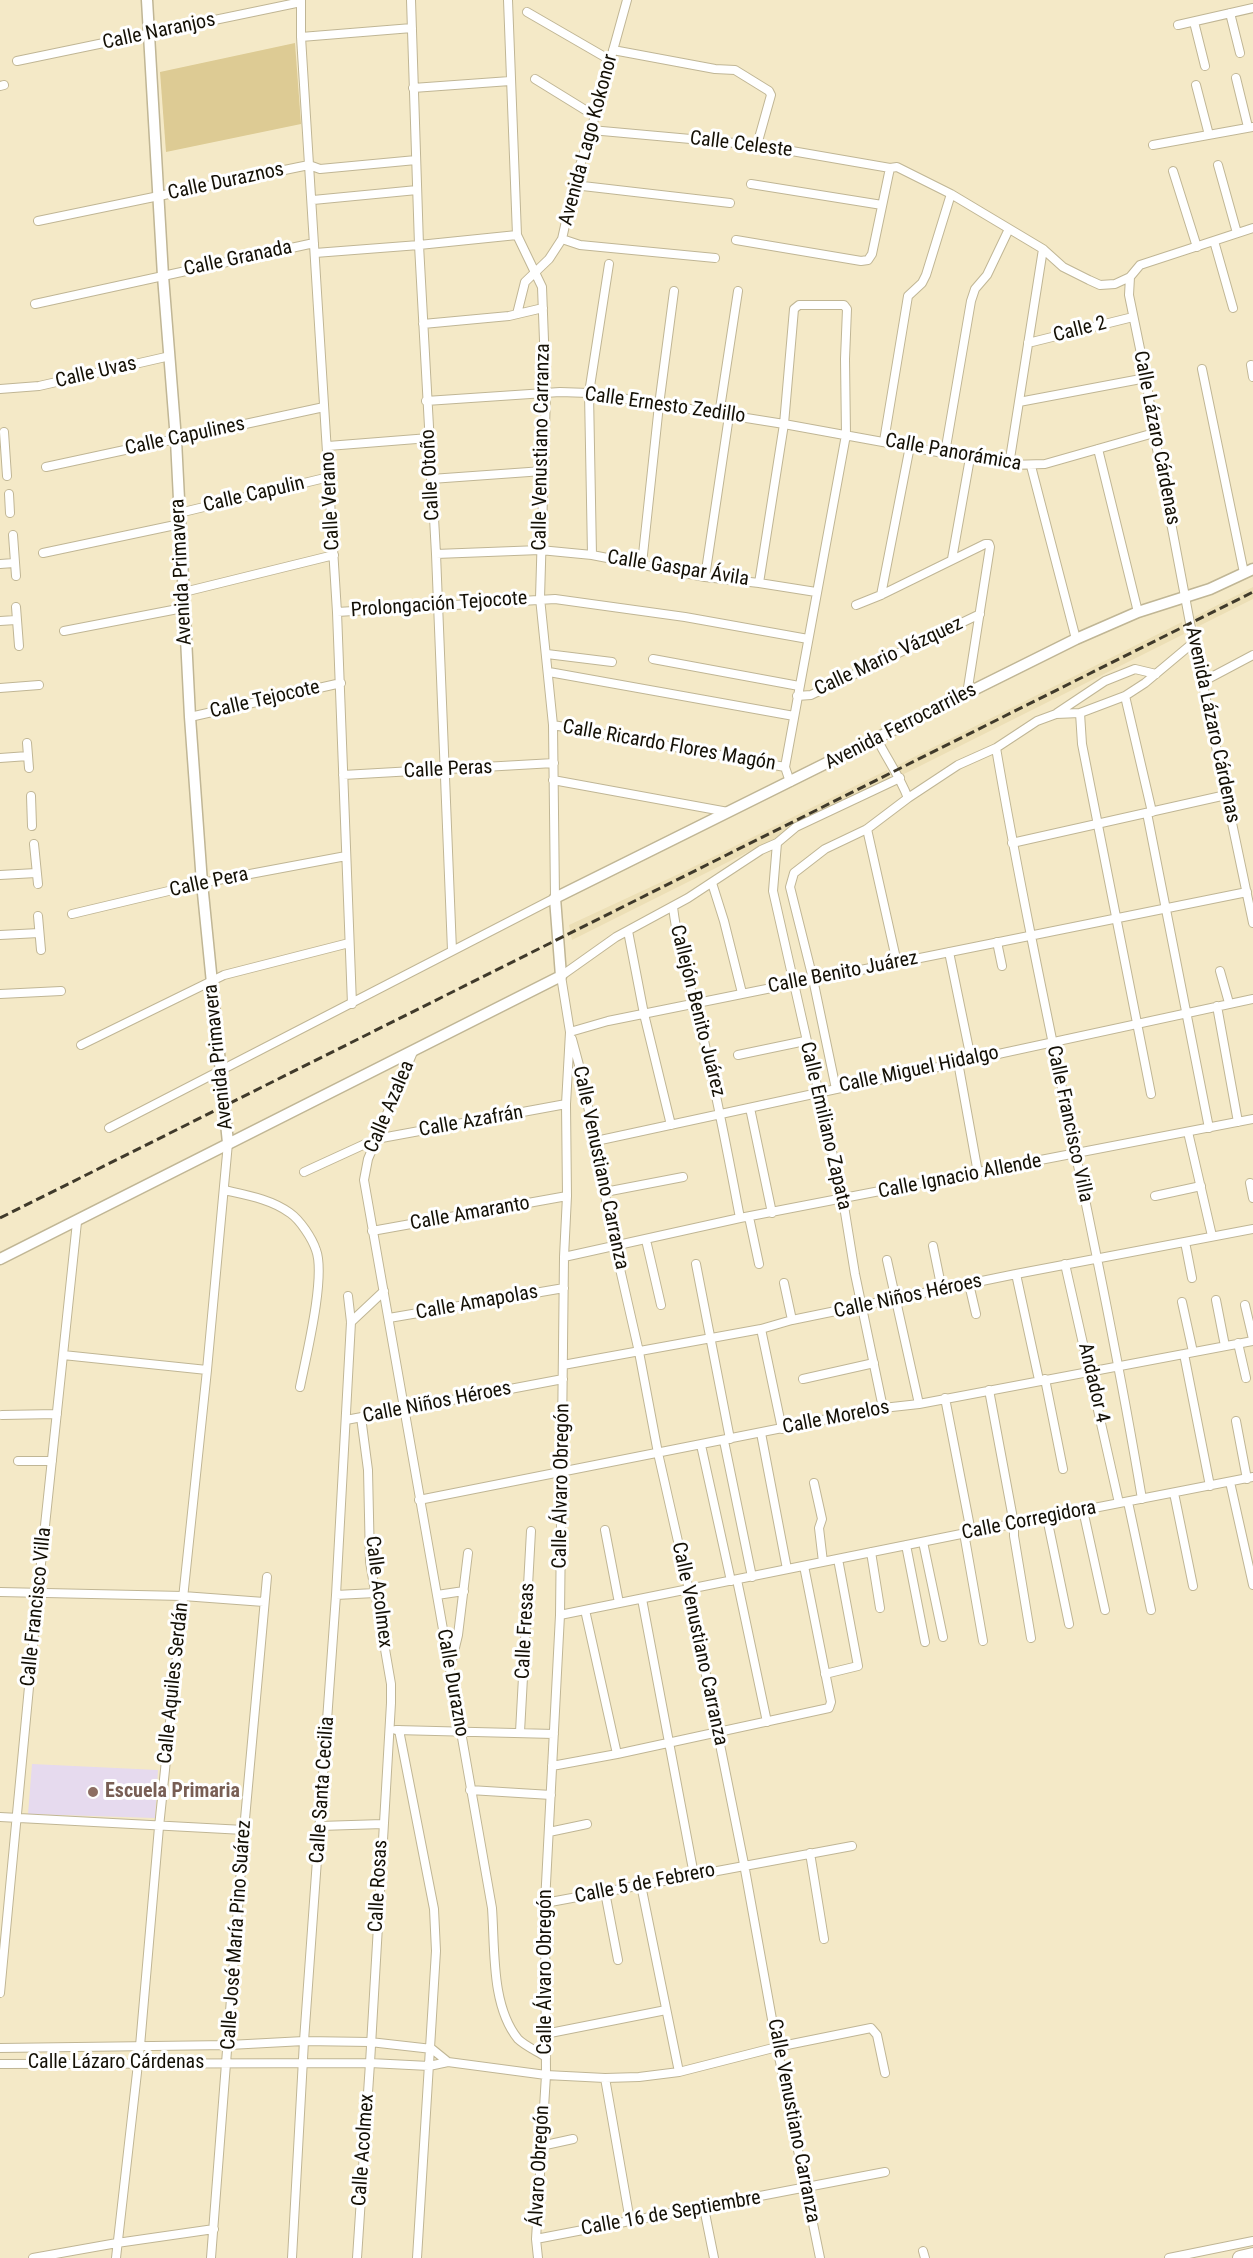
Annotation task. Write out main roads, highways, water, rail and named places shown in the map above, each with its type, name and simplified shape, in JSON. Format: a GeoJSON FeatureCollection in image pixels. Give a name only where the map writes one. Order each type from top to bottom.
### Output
{"type":"FeatureCollection","features":[{"type":"Feature","properties":{"kind":"highway"},"geometry":{"type":"LineString","coordinates":[[1240,2258],[1253,2255]]}},
{"type":"Feature","properties":{"kind":"railway"},"geometry":{"type":"LineString","coordinates":[[0,1218],[1253,592]]}},
{"type":"Feature","properties":{"kind":"place","name":"Escuela Primaria"},"geometry":{"type":"Point","coordinates":[93,1792]}}]}
